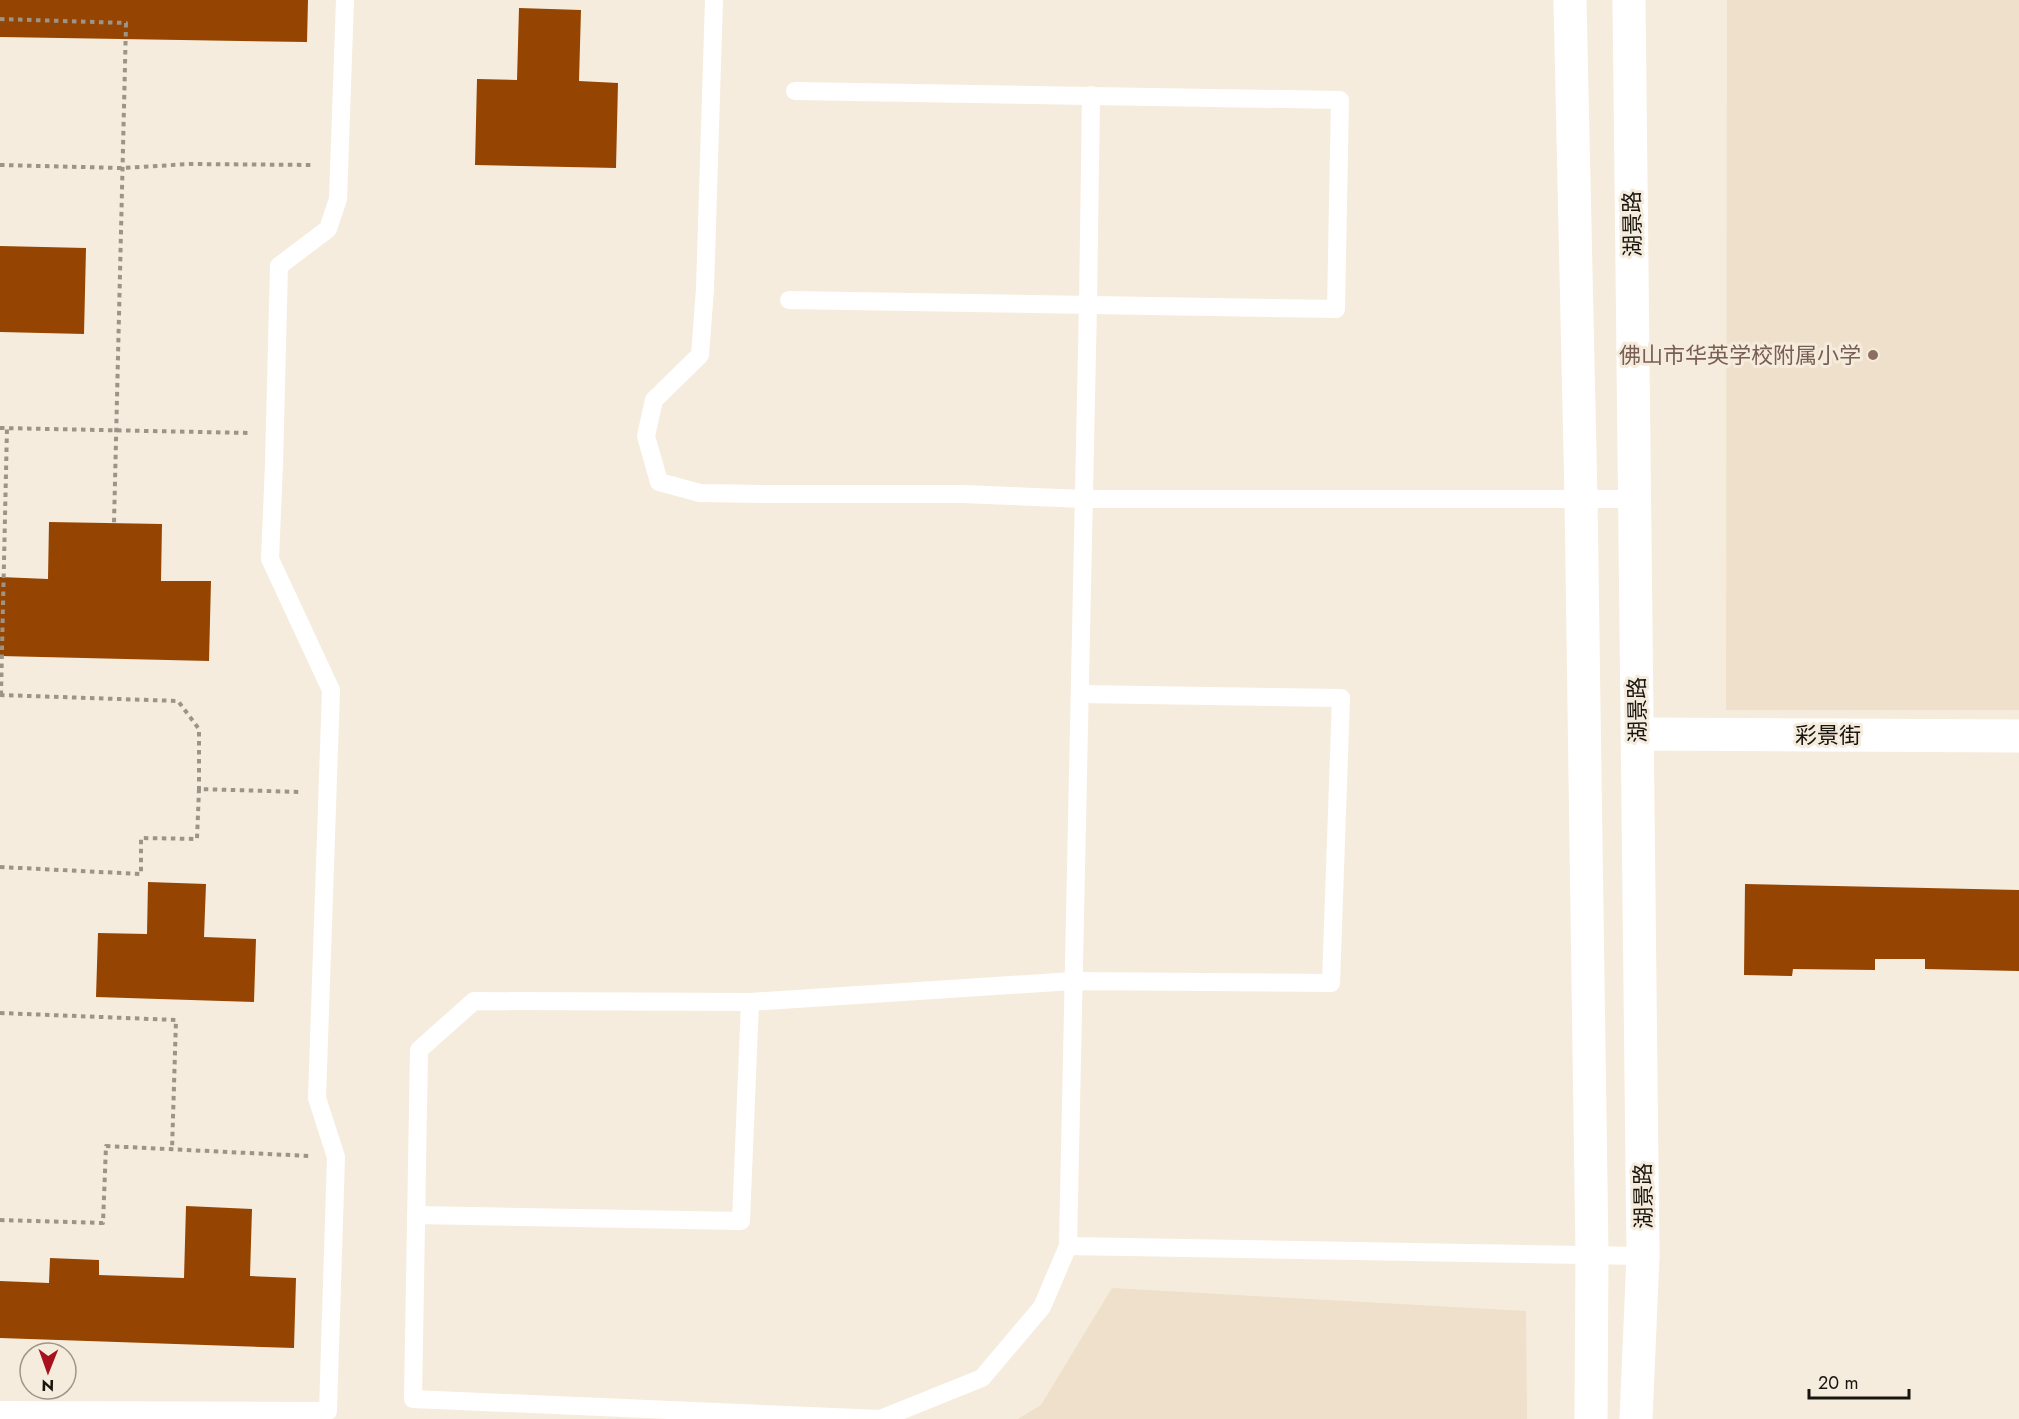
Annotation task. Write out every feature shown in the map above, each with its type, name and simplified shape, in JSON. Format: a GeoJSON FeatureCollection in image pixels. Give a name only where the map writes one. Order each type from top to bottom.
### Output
{"type":"FeatureCollection","features":[{"type":"Feature","properties":{"kind":"main road"},"geometry":{"type":"LineString","coordinates":[[1570,0],[1581,499],[1592,1254],[1591,1419]]}},
{"type":"Feature","properties":{"kind":"main road","name":"湖景路"},"geometry":{"type":"LineString","coordinates":[[1629,0],[1643,1256],[1636,1419]]}},
{"type":"Feature","properties":{"kind":"main road","name":"彩景街"},"geometry":{"type":"LineString","coordinates":[[1638,734],[2019,736]]}},
{"type":"Feature","properties":{"kind":"lane"},"geometry":{"type":"LineString","coordinates":[[0,1410],[328,1411],[336,1157],[317,1098],[331,690],[270,559],[279,266],[328,229],[338,199],[345,0]]}},
{"type":"Feature","properties":{"kind":"lane"},"geometry":{"type":"LineString","coordinates":[[714,0],[705,290],[700,355],[654,400],[646,436],[659,482],[700,493],[962,494],[1084,499],[1393,497],[1635,499]]}},
{"type":"Feature","properties":{"kind":"lane"},"geometry":{"type":"LineString","coordinates":[[789,300],[1336,309],[1340,100],[795,91]]}},
{"type":"Feature","properties":{"kind":"lane"},"geometry":{"type":"LineString","coordinates":[[1081,694],[1341,698],[1331,983],[1073,981],[750,1002],[474,1000],[419,1050],[412,1399],[880,1419],[982,1378],[1042,1307],[1068,1246],[1073,981],[1081,694],[1091,95]]}},
{"type":"Feature","properties":{"kind":"lane"},"geometry":{"type":"LineString","coordinates":[[416,1215],[741,1221],[750,1002]]}},
{"type":"Feature","properties":{"kind":"lane"},"geometry":{"type":"LineString","coordinates":[[1068,1246],[1643,1256]]}},
{"type":"Feature","properties":{"kind":"path"},"geometry":{"type":"LineString","coordinates":[[0,19],[126,23],[114,524]]}},
{"type":"Feature","properties":{"kind":"path"},"geometry":{"type":"LineString","coordinates":[[0,165],[122,168],[190,164],[339,165]]}},
{"type":"Feature","properties":{"kind":"path"},"geometry":{"type":"LineString","coordinates":[[0,428],[275,434]]}},
{"type":"Feature","properties":{"kind":"path"},"geometry":{"type":"LineString","coordinates":[[0,867],[141,874],[141,838],[197,839],[199,789],[199,729],[178,701],[1,695],[7,428]]}},
{"type":"Feature","properties":{"kind":"path"},"geometry":{"type":"LineString","coordinates":[[199,789],[328,793]]}},
{"type":"Feature","properties":{"kind":"path"},"geometry":{"type":"LineString","coordinates":[[0,1013],[176,1020],[172,1150]]}},
{"type":"Feature","properties":{"kind":"path"},"geometry":{"type":"LineString","coordinates":[[0,1220],[103,1223],[106,1146],[336,1157]]}},
{"type":"Feature","properties":{"kind":"shaded area","name":"佛山市华英学校附属小学"},"geometry":{"type":"Polygon","coordinates":[[[1727,0],[2019,0],[2019,710],[1726,710],[1727,0]]]}},
{"type":"Feature","properties":{"kind":"shaded area"},"geometry":{"type":"Polygon","coordinates":[[[1112,1288],[1526,1311],[1527,1419],[1018,1419],[1041,1405],[1112,1288]]]}},
{"type":"Feature","properties":{"kind":"building"},"geometry":{"type":"Polygon","coordinates":[[[0,0],[308,0],[307,42],[0,37],[0,0]]]}},
{"type":"Feature","properties":{"kind":"building"},"geometry":{"type":"Polygon","coordinates":[[[519,8],[581,10],[579,81],[618,83],[616,168],[475,165],[477,79],[517,80],[519,8]]]}},
{"type":"Feature","properties":{"kind":"building"},"geometry":{"type":"Polygon","coordinates":[[[0,246],[86,248],[84,334],[0,332],[0,246]]]}},
{"type":"Feature","properties":{"kind":"building"},"geometry":{"type":"Polygon","coordinates":[[[49,522],[162,524],[161,581],[211,581],[209,661],[0,656],[0,577],[48,579],[49,522]]]}},
{"type":"Feature","properties":{"kind":"building"},"geometry":{"type":"Polygon","coordinates":[[[148,882],[206,884],[204,937],[256,939],[254,1002],[96,997],[98,933],[147,934],[148,882]]]}},
{"type":"Feature","properties":{"kind":"building"},"geometry":{"type":"Polygon","coordinates":[[[1745,884],[2019,890],[2019,971],[1925,969],[1925,959],[1875,959],[1875,970],[1793,969],[1792,976],[1744,975],[1745,884]]]}},
{"type":"Feature","properties":{"kind":"building"},"geometry":{"type":"Polygon","coordinates":[[[186,1206],[252,1209],[250,1276],[296,1278],[294,1348],[0,1338],[0,1281],[49,1283],[50,1258],[99,1260],[99,1275],[184,1278],[186,1206]]]}},
{"type":"Feature","properties":{"kind":"place","name":"佛山市华英学校附属小学"},"geometry":{"type":"Point","coordinates":[1873,355]}}]}
